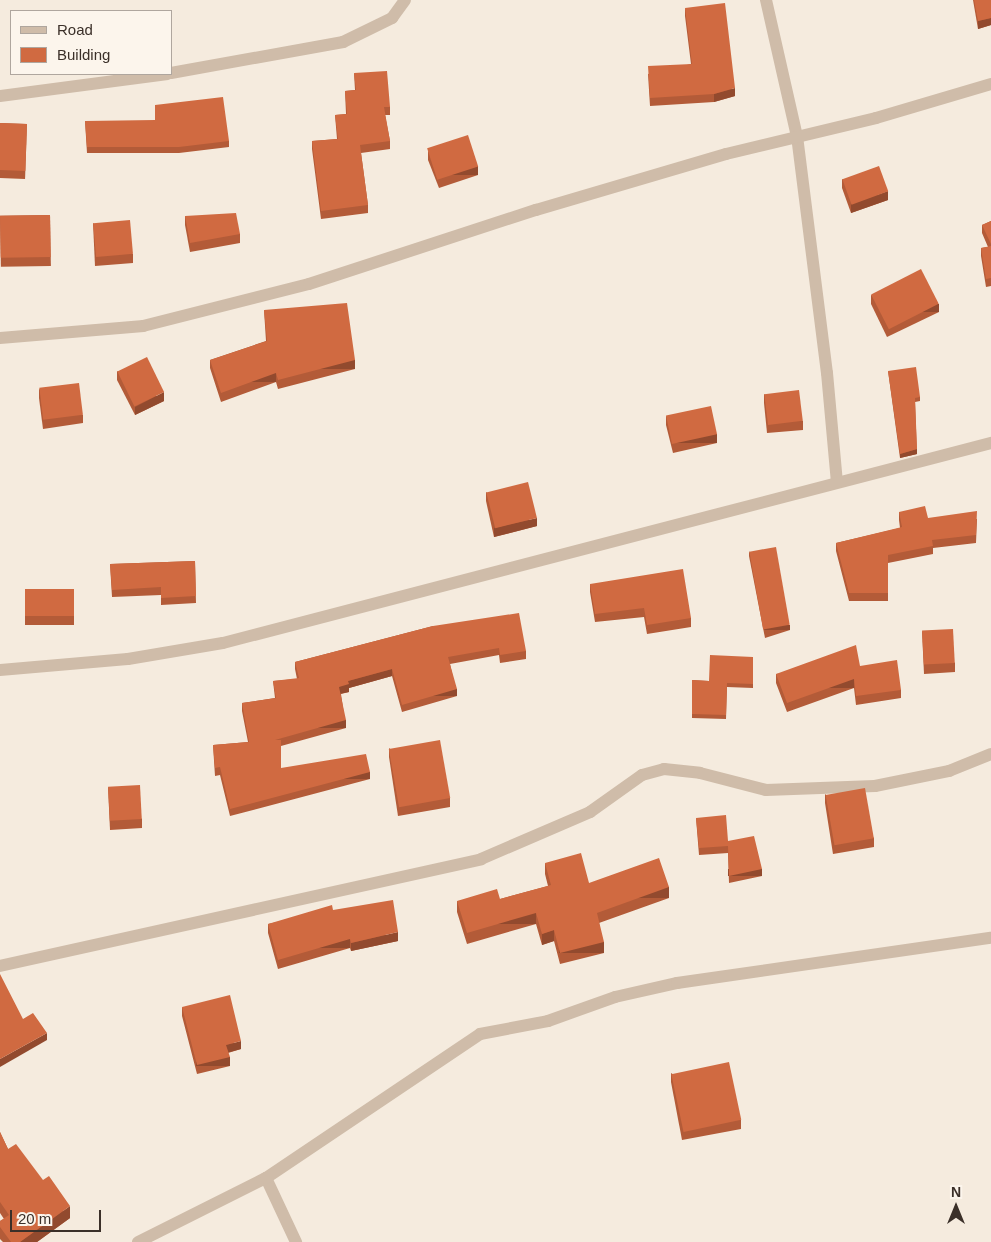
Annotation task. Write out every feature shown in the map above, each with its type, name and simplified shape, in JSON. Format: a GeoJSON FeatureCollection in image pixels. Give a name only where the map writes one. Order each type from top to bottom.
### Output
{"type":"FeatureCollection","features":[{"type":"Feature","properties":{"kind":"street"},"geometry":{"type":"LineString","coordinates":[[172,74],[343,42],[392,18],[405,0]]}},
{"type":"Feature","properties":{"kind":"street"},"geometry":{"type":"LineString","coordinates":[[766,0],[796,136],[827,373],[836,482]]}},
{"type":"Feature","properties":{"kind":"street"},"geometry":{"type":"LineString","coordinates":[[0,96],[162,75]]}},
{"type":"Feature","properties":{"kind":"street"},"geometry":{"type":"LineString","coordinates":[[0,338],[143,326],[308,284],[545,207],[796,136],[876,118],[991,84]]}},
{"type":"Feature","properties":{"kind":"street"},"geometry":{"type":"LineString","coordinates":[[0,670],[128,659],[223,643],[991,443]]}},
{"type":"Feature","properties":{"kind":"street"},"geometry":{"type":"LineString","coordinates":[[0,966],[481,859],[590,812],[642,775],[664,769],[700,773],[766,790],[875,786],[949,771],[991,754]]}},
{"type":"Feature","properties":{"kind":"street"},"geometry":{"type":"LineString","coordinates":[[138,1242],[266,1178],[480,1034],[548,1021],[615,997],[678,982],[991,938]]}},
{"type":"Feature","properties":{"kind":"street"},"geometry":{"type":"LineString","coordinates":[[266,1178],[296,1242]]}},
{"type":"Feature","properties":{"kind":"building"},"geometry":{"type":"Polygon","coordinates":[[[974,0],[991,0],[991,18],[978,21],[974,0]]]}},
{"type":"Feature","properties":{"kind":"building"},"geometry":{"type":"Polygon","coordinates":[[[725,3],[735,88],[714,94],[650,98],[648,66],[692,64],[685,8],[725,3]]]}},
{"type":"Feature","properties":{"kind":"building"},"geometry":{"type":"Polygon","coordinates":[[[387,71],[390,107],[384,107],[390,141],[360,145],[368,205],[321,211],[312,141],[338,139],[335,115],[347,114],[345,91],[356,90],[354,73],[387,71]]]}},
{"type":"Feature","properties":{"kind":"building"},"geometry":{"type":"Polygon","coordinates":[[[223,97],[229,141],[179,147],[87,147],[85,121],[155,120],[155,105],[223,97]]]}},
{"type":"Feature","properties":{"kind":"building"},"geometry":{"type":"Polygon","coordinates":[[[0,123],[27,124],[25,171],[0,170],[0,123]]]}},
{"type":"Feature","properties":{"kind":"building"},"geometry":{"type":"Polygon","coordinates":[[[468,135],[478,166],[437,180],[427,148],[468,135]]]}},
{"type":"Feature","properties":{"kind":"building"},"geometry":{"type":"Polygon","coordinates":[[[879,166],[888,191],[852,205],[842,179],[879,166]]]}},
{"type":"Feature","properties":{"kind":"building"},"geometry":{"type":"Polygon","coordinates":[[[236,213],[240,234],[190,243],[185,216],[236,213]]]}},
{"type":"Feature","properties":{"kind":"building"},"geometry":{"type":"Polygon","coordinates":[[[50,215],[51,257],[1,258],[0,216],[50,215]]]}},
{"type":"Feature","properties":{"kind":"building"},"geometry":{"type":"Polygon","coordinates":[[[130,220],[133,254],[96,257],[93,223],[130,220]]]}},
{"type":"Feature","properties":{"kind":"building"},"geometry":{"type":"Polygon","coordinates":[[[991,221],[991,244],[982,225],[991,221]]]}},
{"type":"Feature","properties":{"kind":"building"},"geometry":{"type":"Polygon","coordinates":[[[991,246],[991,278],[986,279],[981,248],[991,246]]]}},
{"type":"Feature","properties":{"kind":"building"},"geometry":{"type":"Polygon","coordinates":[[[921,269],[939,304],[889,329],[871,294],[921,269]]]}},
{"type":"Feature","properties":{"kind":"building"},"geometry":{"type":"Polygon","coordinates":[[[347,303],[355,360],[278,380],[276,373],[221,393],[210,360],[267,341],[264,310],[347,303]]]}},
{"type":"Feature","properties":{"kind":"building"},"geometry":{"type":"Polygon","coordinates":[[[147,357],[164,392],[134,407],[117,371],[147,357]]]}},
{"type":"Feature","properties":{"kind":"building"},"geometry":{"type":"Polygon","coordinates":[[[916,367],[920,397],[915,398],[917,449],[900,454],[888,371],[916,367]]]}},
{"type":"Feature","properties":{"kind":"building"},"geometry":{"type":"Polygon","coordinates":[[[79,383],[83,415],[43,420],[39,388],[79,383]]]}},
{"type":"Feature","properties":{"kind":"building"},"geometry":{"type":"Polygon","coordinates":[[[799,390],[803,421],[768,425],[764,394],[799,390]]]}},
{"type":"Feature","properties":{"kind":"building"},"geometry":{"type":"Polygon","coordinates":[[[711,406],[717,434],[672,444],[666,416],[711,406]]]}},
{"type":"Feature","properties":{"kind":"building"},"geometry":{"type":"Polygon","coordinates":[[[528,482],[537,518],[495,528],[486,492],[528,482]]]}},
{"type":"Feature","properties":{"kind":"building"},"geometry":{"type":"Polygon","coordinates":[[[925,506],[928,518],[977,511],[976,535],[932,540],[933,546],[888,555],[888,593],[849,593],[836,543],[902,527],[899,512],[925,506]]]}},
{"type":"Feature","properties":{"kind":"building"},"geometry":{"type":"Polygon","coordinates":[[[776,547],[790,625],[763,629],[749,552],[776,547]]]}},
{"type":"Feature","properties":{"kind":"building"},"geometry":{"type":"Polygon","coordinates":[[[195,561],[196,596],[161,598],[161,587],[112,590],[110,564],[195,561]]]}},
{"type":"Feature","properties":{"kind":"building"},"geometry":{"type":"Polygon","coordinates":[[[683,569],[691,618],[647,625],[644,608],[595,614],[590,584],[683,569]]]}},
{"type":"Feature","properties":{"kind":"building"},"geometry":{"type":"Polygon","coordinates":[[[25,589],[74,589],[74,616],[25,616],[25,589]]]}},
{"type":"Feature","properties":{"kind":"building"},"geometry":{"type":"Polygon","coordinates":[[[519,613],[526,651],[500,655],[499,648],[448,657],[457,689],[402,705],[392,669],[348,681],[349,684],[339,687],[346,720],[275,740],[281,740],[281,768],[366,754],[370,772],[230,809],[220,767],[215,768],[213,745],[249,742],[242,703],[276,698],[273,681],[299,678],[295,662],[433,626],[519,613]]]}},
{"type":"Feature","properties":{"kind":"building"},"geometry":{"type":"Polygon","coordinates":[[[953,629],[955,663],[924,665],[922,631],[953,629]]]}},
{"type":"Feature","properties":{"kind":"building"},"geometry":{"type":"Polygon","coordinates":[[[856,645],[860,666],[897,660],[901,690],[856,696],[854,679],[787,703],[776,674],[856,645]]]}},
{"type":"Feature","properties":{"kind":"building"},"geometry":{"type":"Polygon","coordinates":[[[710,655],[753,657],[753,684],[727,683],[726,715],[692,714],[692,680],[709,681],[710,655]]]}},
{"type":"Feature","properties":{"kind":"building"},"geometry":{"type":"Polygon","coordinates":[[[440,740],[450,798],[399,807],[389,749],[440,740]]]}},
{"type":"Feature","properties":{"kind":"building"},"geometry":{"type":"Polygon","coordinates":[[[140,785],[142,819],[110,821],[108,787],[140,785]]]}},
{"type":"Feature","properties":{"kind":"building"},"geometry":{"type":"Polygon","coordinates":[[[865,788],[874,838],[834,845],[826,795],[865,788]]]}},
{"type":"Feature","properties":{"kind":"building"},"geometry":{"type":"Polygon","coordinates":[[[726,815],[728,841],[754,836],[762,869],[729,876],[728,846],[699,848],[696,818],[726,815]]]}},
{"type":"Feature","properties":{"kind":"building"},"geometry":{"type":"Polygon","coordinates":[[[581,853],[589,883],[659,858],[669,887],[597,913],[604,942],[560,953],[554,930],[542,934],[536,913],[467,933],[457,901],[497,889],[500,899],[551,885],[545,863],[581,853]]]}},
{"type":"Feature","properties":{"kind":"building"},"geometry":{"type":"Polygon","coordinates":[[[393,900],[398,932],[351,943],[350,939],[278,960],[268,924],[332,905],[333,910],[393,900]]]}},
{"type":"Feature","properties":{"kind":"building"},"geometry":{"type":"Polygon","coordinates":[[[0,974],[23,1019],[33,1013],[47,1033],[0,1059],[0,974]]]}},
{"type":"Feature","properties":{"kind":"building"},"geometry":{"type":"Polygon","coordinates":[[[230,995],[241,1041],[226,1045],[230,1057],[197,1065],[182,1007],[230,995]]]}},
{"type":"Feature","properties":{"kind":"building"},"geometry":{"type":"Polygon","coordinates":[[[729,1062],[741,1120],[684,1132],[671,1074],[729,1062]]]}},
{"type":"Feature","properties":{"kind":"building"},"geometry":{"type":"Polygon","coordinates":[[[0,1132],[8,1149],[16,1144],[43,1180],[49,1176],[70,1206],[20,1242],[11,1242],[0,1227],[0,1221],[9,1215],[0,1202],[0,1132]]]}}]}
